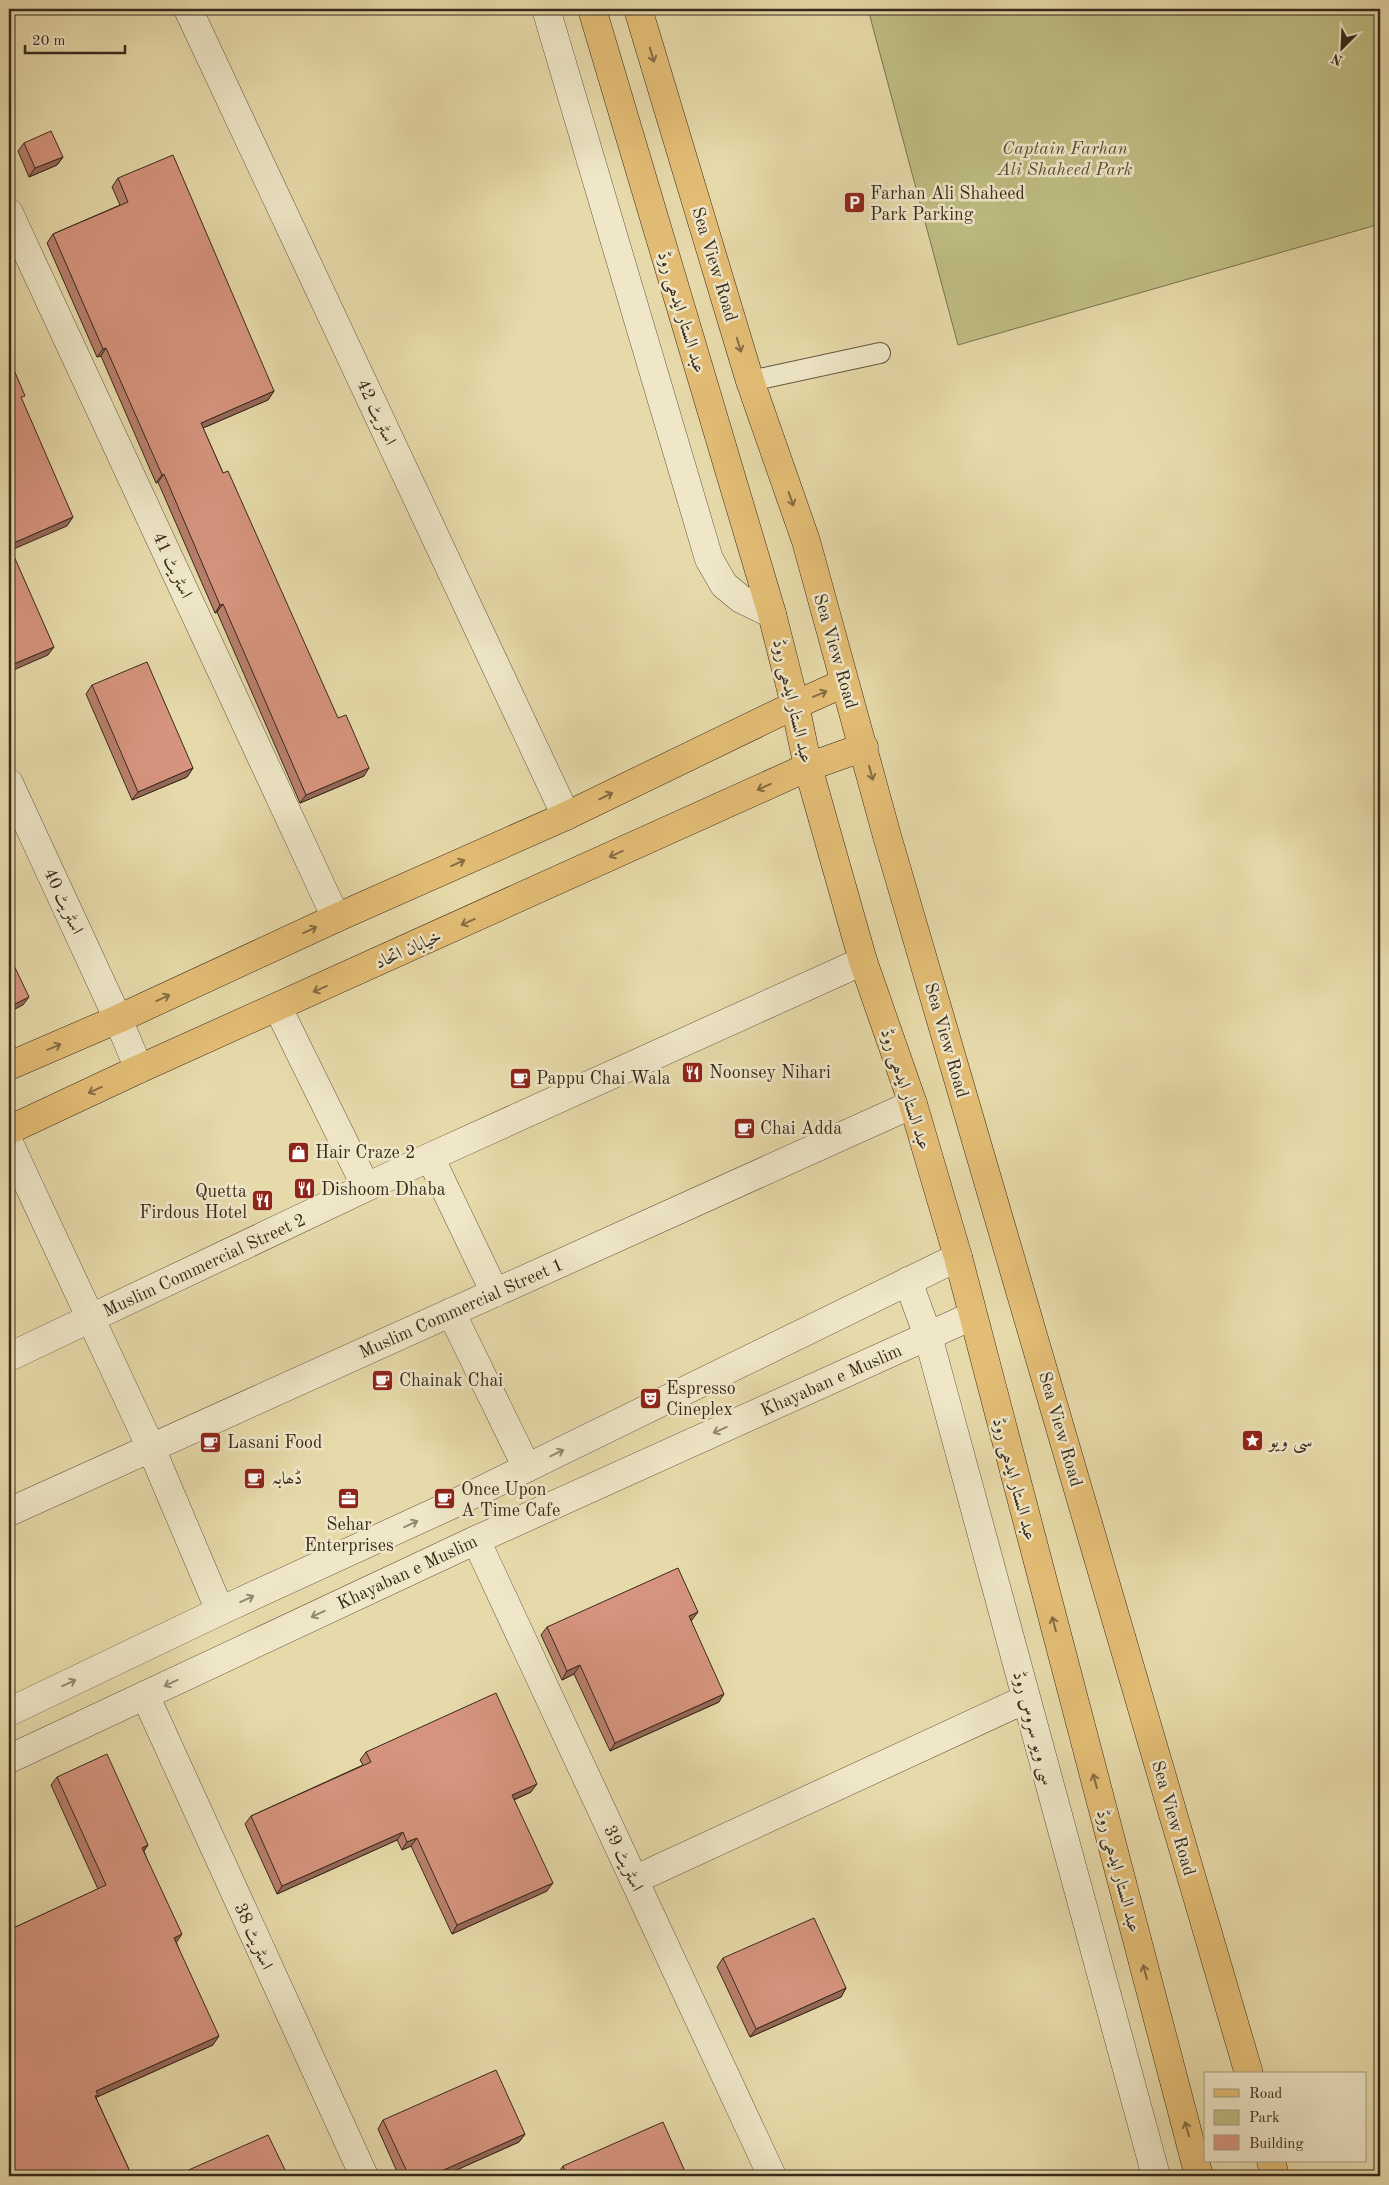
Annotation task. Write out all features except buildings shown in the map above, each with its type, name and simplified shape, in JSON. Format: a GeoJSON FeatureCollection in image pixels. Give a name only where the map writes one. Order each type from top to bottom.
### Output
{"type":"FeatureCollection","features":[{"type":"Feature","properties":{"kind":"main road","name":"عبد الستار ایدھی روڈ"},"geometry":{"type":"LineString","coordinates":[[592,9],[772,614],[795,704],[808,767],[863,961],[913,1104],[958,1257],[1199,2176]]}},
{"type":"Feature","properties":{"kind":"main road","name":"Sea View Road"},"geometry":{"type":"LineString","coordinates":[[638,9],[750,381],[806,541],[895,864],[1248,2072]]}},
{"type":"Feature","properties":{"kind":"main road"},"geometry":{"type":"LineString","coordinates":[[9,1066],[118,1019],[336,918],[566,816],[795,704],[844,684]]}},
{"type":"Feature","properties":{"kind":"main road","name":"خیابان اتحاد"},"geometry":{"type":"LineString","coordinates":[[9,1130],[139,1069],[278,1008],[808,767],[864,746]]}},
{"type":"Feature","properties":{"kind":"main road"},"geometry":{"type":"LineString","coordinates":[[1271,2162],[1274,2176]]}},
{"type":"Feature","properties":{"kind":"street","name":"اسٹریٹ 42"},"geometry":{"type":"LineString","coordinates":[[188,9],[566,816]]}},
{"type":"Feature","properties":{"kind":"street"},"geometry":{"type":"LineString","coordinates":[[546,9],[709,559],[724,585],[741,599],[772,614]]}},
{"type":"Feature","properties":{"kind":"street","name":"اسٹریٹ 41"},"geometry":{"type":"LineString","coordinates":[[9,213],[336,918]]}},
{"type":"Feature","properties":{"kind":"street","name":"اسٹریٹ 40"},"geometry":{"type":"LineString","coordinates":[[9,783],[118,1019],[139,1069]]}},
{"type":"Feature","properties":{"kind":"street","name":"Muslim Commercial Street 2"},"geometry":{"type":"LineString","coordinates":[[9,1357],[430,1158],[863,961]]}},
{"type":"Feature","properties":{"kind":"street"},"geometry":{"type":"LineString","coordinates":[[278,1008],[366,1188]]}},
{"type":"Feature","properties":{"kind":"street","name":"Muslim Commercial Street 1"},"geometry":{"type":"LineString","coordinates":[[9,1512],[913,1104]]}},
{"type":"Feature","properties":{"kind":"street"},"geometry":{"type":"LineString","coordinates":[[9,1143],[151,1448],[220,1611]]}},
{"type":"Feature","properties":{"kind":"street"},"geometry":{"type":"LineString","coordinates":[[430,1158],[495,1293]]}},
{"type":"Feature","properties":{"kind":"street"},"geometry":{"type":"LineString","coordinates":[[50,1739],[20,1706],[220,1611],[451,1505],[958,1257]]}},
{"type":"Feature","properties":{"kind":"street","name":"سی ویو سروس روڈ"},"geometry":{"type":"LineString","coordinates":[[908,1281],[928,1336],[1156,2176]]}},
{"type":"Feature","properties":{"kind":"street"},"geometry":{"type":"LineString","coordinates":[[451,1312],[527,1468]]}},
{"type":"Feature","properties":{"kind":"street","name":"Khayaban e Muslim"},"geometry":{"type":"LineString","coordinates":[[9,1759],[476,1540],[972,1316]]}},
{"type":"Feature","properties":{"kind":"street","name":"اسٹریٹ 39"},"geometry":{"type":"LineString","coordinates":[[476,1540],[772,2176]]}},
{"type":"Feature","properties":{"kind":"street","name":"اسٹریٹ 38"},"geometry":{"type":"LineString","coordinates":[[145,1695],[364,2176]]}},
{"type":"Feature","properties":{"kind":"street"},"geometry":{"type":"LineString","coordinates":[[634,1880],[1026,1699]]}},
{"type":"Feature","properties":{"kind":"lane"},"geometry":{"type":"LineString","coordinates":[[750,381],[880,353]]}},
{"type":"Feature","properties":{"kind":"green space","name":"Captain Farhan Ali Shaheed Park"},"geometry":{"type":"Polygon","coordinates":[[[868,9],[1380,9],[1380,224],[958,345],[868,9]]]}},
{"type":"Feature","properties":{"kind":"place","name":"Farhan Ali Shaheed Park Parking"},"geometry":{"type":"Point","coordinates":[854,203]}},
{"type":"Feature","properties":{"kind":"place","name":"Noonsey Nihari"},"geometry":{"type":"Point","coordinates":[693,1072]}},
{"type":"Feature","properties":{"kind":"place","name":"Pappu Chai Wala"},"geometry":{"type":"Point","coordinates":[520,1078]}},
{"type":"Feature","properties":{"kind":"place","name":"Chai Adda"},"geometry":{"type":"Point","coordinates":[744,1128]}},
{"type":"Feature","properties":{"kind":"place","name":"Hair Craze 2"},"geometry":{"type":"Point","coordinates":[299,1152]}},
{"type":"Feature","properties":{"kind":"place","name":"Dishoom Dhaba"},"geometry":{"type":"Point","coordinates":[305,1189]}},
{"type":"Feature","properties":{"kind":"place","name":"Quetta Firdous Hotel"},"geometry":{"type":"Point","coordinates":[263,1201]}},
{"type":"Feature","properties":{"kind":"place","name":"Chainak Chai"},"geometry":{"type":"Point","coordinates":[383,1380]}},
{"type":"Feature","properties":{"kind":"place","name":"Espresso Cineplex"},"geometry":{"type":"Point","coordinates":[650,1398]}},
{"type":"Feature","properties":{"kind":"place","name":"سی ویو"},"geometry":{"type":"Point","coordinates":[1253,1441]}},
{"type":"Feature","properties":{"kind":"place","name":"Lasani Food"},"geometry":{"type":"Point","coordinates":[211,1442]}},
{"type":"Feature","properties":{"kind":"place","name":"ڈھابہ"},"geometry":{"type":"Point","coordinates":[255,1478]}},
{"type":"Feature","properties":{"kind":"place","name":"Sehar Enterprises"},"geometry":{"type":"Point","coordinates":[349,1499]}},
{"type":"Feature","properties":{"kind":"place","name":"Once Upon A Time Cafe"},"geometry":{"type":"Point","coordinates":[445,1499]}}]}
